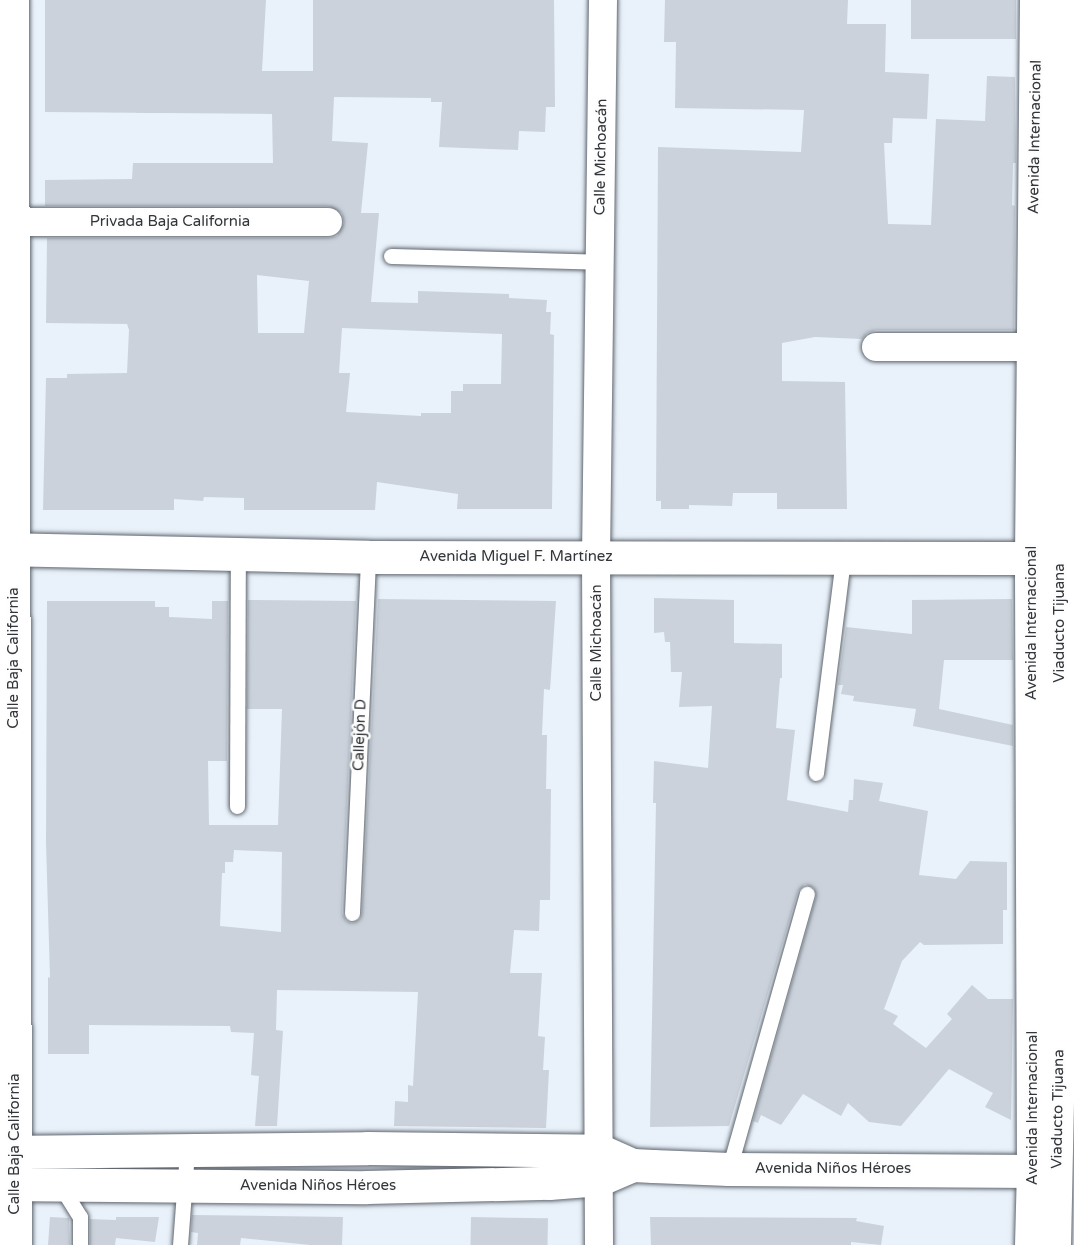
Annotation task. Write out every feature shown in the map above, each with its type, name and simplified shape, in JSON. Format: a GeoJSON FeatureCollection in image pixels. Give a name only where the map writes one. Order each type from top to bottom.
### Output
{"type":"FeatureCollection","features":[{"type":"Feature","properties":{"kind":"main road","name":"Calle Baja California"},"geometry":{"type":"LineString","coordinates":[[12,0],[11,222],[6,388],[8,1168],[15,1245]]}},
{"type":"Feature","properties":{"kind":"main road","name":"Avenida Internacional"},"geometry":{"type":"LineString","coordinates":[[1031,1245],[1033,1171],[1032,347],[1036,0]]}},
{"type":"Feature","properties":{"kind":"main road","name":"Viaducto Tijuana"},"geometry":{"type":"LineString","coordinates":[[1054,1245],[1059,1002],[1063,0]]}},
{"type":"Feature","properties":{"kind":"main road","name":"Avenida Miguel F. Martínez"},"geometry":{"type":"LineString","coordinates":[[7,549],[368,557],[1032,558]]}},
{"type":"Feature","properties":{"kind":"main road","name":"Viaducto Tijuana"},"geometry":{"type":"LineString","coordinates":[[1070,1245],[1074,1022]]}},
{"type":"Feature","properties":{"kind":"main road","name":"Avenida Niños Héroes"},"geometry":{"type":"LineString","coordinates":[[8,1168],[187,1151],[367,1148],[601,1165],[729,1169],[1033,1171]]}},
{"type":"Feature","properties":{"kind":"main road"},"geometry":{"type":"LineString","coordinates":[[366,1187],[367,1148]]}},
{"type":"Feature","properties":{"kind":"main road","name":"Avenida Niños Héroes"},"geometry":{"type":"LineString","coordinates":[[8,1168],[59,1184],[366,1187],[549,1183],[601,1165]]}},
{"type":"Feature","properties":{"kind":"street","name":"Calle Michoacán"},"geometry":{"type":"LineString","coordinates":[[599,1245],[601,1165],[596,557],[603,0]]}},
{"type":"Feature","properties":{"kind":"street","name":"Privada Baja California"},"geometry":{"type":"LineString","coordinates":[[11,222],[328,222]]}},
{"type":"Feature","properties":{"kind":"street"},"geometry":{"type":"LineString","coordinates":[[876,347],[1032,347]]}},
{"type":"Feature","properties":{"kind":"lane"},"geometry":{"type":"LineString","coordinates":[[392,256],[600,262]]}},
{"type":"Feature","properties":{"kind":"lane"},"geometry":{"type":"LineString","coordinates":[[237,806],[238,554]]}},
{"type":"Feature","properties":{"kind":"lane","name":"Callejón D"},"geometry":{"type":"LineString","coordinates":[[352,913],[368,557]]}},
{"type":"Feature","properties":{"kind":"lane"},"geometry":{"type":"LineString","coordinates":[[816,772],[843,558]]}},
{"type":"Feature","properties":{"kind":"lane"},"geometry":{"type":"LineString","coordinates":[[729,1169],[807,894]]}},
{"type":"Feature","properties":{"kind":"lane"},"geometry":{"type":"LineString","coordinates":[[180,1245],[187,1151]]}},
{"type":"Feature","properties":{"kind":"lane"},"geometry":{"type":"LineString","coordinates":[[59,1184],[80,1217],[80,1245]]}},
{"type":"Feature","properties":{"kind":"building"},"geometry":{"type":"Polygon","coordinates":[[[45,0],[266,0],[262,71],[313,71],[313,0],[554,0],[555,107],[546,107],[545,132],[519,131],[518,150],[439,147],[442,102],[431,102],[431,98],[334,97],[332,141],[368,143],[361,213],[379,213],[371,302],[418,303],[418,291],[509,294],[509,298],[547,300],[546,312],[551,312],[550,334],[554,335],[552,509],[457,509],[458,494],[377,482],[375,510],[244,510],[244,498],[204,497],[203,501],[174,499],[174,510],[43,510],[46,378],[67,378],[67,374],[127,373],[129,330],[127,324],[46,323],[47,238],[328,238],[337,236],[344,223],[342,213],[328,206],[45,206],[45,180],[132,179],[133,163],[273,163],[272,114],[45,112],[45,0]],[[257,275],[258,333],[304,333],[309,281],[257,275]],[[342,328],[339,373],[350,373],[346,412],[421,416],[421,413],[451,413],[451,391],[463,391],[463,384],[501,384],[502,334],[342,328]]]}},
{"type":"Feature","properties":{"kind":"building"},"geometry":{"type":"Polygon","coordinates":[[[665,0],[848,0],[847,24],[886,24],[885,72],[929,74],[927,119],[893,118],[892,143],[884,143],[888,224],[931,225],[936,119],[985,121],[987,76],[1015,77],[1016,163],[1013,163],[1012,205],[1015,206],[1014,330],[876,330],[867,333],[862,339],[815,337],[782,343],[782,381],[845,382],[847,509],[777,509],[777,493],[733,493],[732,506],[689,505],[689,509],[661,509],[661,501],[656,501],[658,147],[801,152],[804,110],[675,108],[676,42],[664,42],[665,0]]]}},
{"type":"Feature","properties":{"kind":"building"},"geometry":{"type":"Polygon","coordinates":[[[911,0],[1016,0],[1016,39],[911,39],[911,0]]]}},
{"type":"Feature","properties":{"kind":"building"},"geometry":{"type":"Polygon","coordinates":[[[654,598],[734,600],[734,643],[782,644],[782,678],[780,678],[776,728],[795,730],[787,800],[848,812],[849,800],[853,800],[854,779],[883,783],[879,801],[928,811],[919,875],[956,879],[970,861],[1007,862],[1007,910],[1003,910],[1003,944],[924,945],[920,942],[902,961],[884,1009],[898,1016],[893,1024],[926,1048],[952,1019],[947,1014],[972,985],[988,999],[1013,999],[1011,1120],[985,1107],[993,1093],[949,1069],[901,1126],[869,1122],[848,1103],[841,1116],[803,1094],[781,1125],[761,1115],[758,1123],[753,1121],[816,897],[814,888],[805,884],[798,891],[729,1126],[650,1127],[656,803],[653,803],[654,761],[708,768],[712,706],[679,707],[682,672],[671,672],[670,642],[665,642],[664,632],[654,633],[654,598]]]}},
{"type":"Feature","properties":{"kind":"building"},"geometry":{"type":"Polygon","coordinates":[[[378,599],[556,601],[550,690],[544,689],[542,735],[547,735],[546,789],[551,789],[550,900],[540,900],[539,931],[514,930],[510,973],[542,973],[538,1036],[545,1037],[543,1070],[549,1070],[546,1128],[394,1126],[395,1101],[408,1102],[408,1085],[413,1086],[418,992],[277,990],[276,1030],[283,1031],[277,1126],[255,1126],[259,1076],[251,1075],[254,1033],[231,1032],[230,1026],[89,1025],[89,1054],[48,1054],[48,977],[50,978],[46,843],[47,601],[155,601],[155,607],[169,607],[169,617],[212,619],[212,601],[228,601],[227,761],[208,761],[209,825],[278,825],[282,709],[247,709],[248,600],[356,601],[342,913],[346,921],[352,923],[360,919],[378,599]],[[234,850],[233,862],[225,862],[225,873],[222,873],[220,926],[281,932],[282,852],[234,850]]]}},
{"type":"Feature","properties":{"kind":"building"},"geometry":{"type":"Polygon","coordinates":[[[1012,599],[1013,660],[944,660],[939,709],[1013,725],[1013,746],[913,726],[916,709],[853,701],[854,696],[841,694],[843,685],[838,685],[846,627],[912,634],[912,600],[1012,599]]]}},
{"type":"Feature","properties":{"kind":"building"},"geometry":{"type":"Polygon","coordinates":[[[192,1215],[343,1217],[342,1245],[310,1245],[241,1238],[240,1245],[197,1245],[198,1233],[191,1232],[192,1215]]]}},
{"type":"Feature","properties":{"kind":"building"},"geometry":{"type":"Polygon","coordinates":[[[50,1217],[69,1218],[70,1245],[48,1245],[50,1217]]]}},
{"type":"Feature","properties":{"kind":"building"},"geometry":{"type":"Polygon","coordinates":[[[116,1217],[159,1217],[155,1242],[116,1238],[115,1245],[90,1245],[90,1219],[116,1220],[116,1217]]]}},
{"type":"Feature","properties":{"kind":"building"},"geometry":{"type":"Polygon","coordinates":[[[471,1217],[548,1218],[548,1245],[471,1245],[471,1217]]]}},
{"type":"Feature","properties":{"kind":"building"},"geometry":{"type":"Polygon","coordinates":[[[650,1217],[857,1218],[856,1221],[884,1226],[881,1245],[851,1242],[851,1245],[651,1245],[650,1217]]]}}]}
